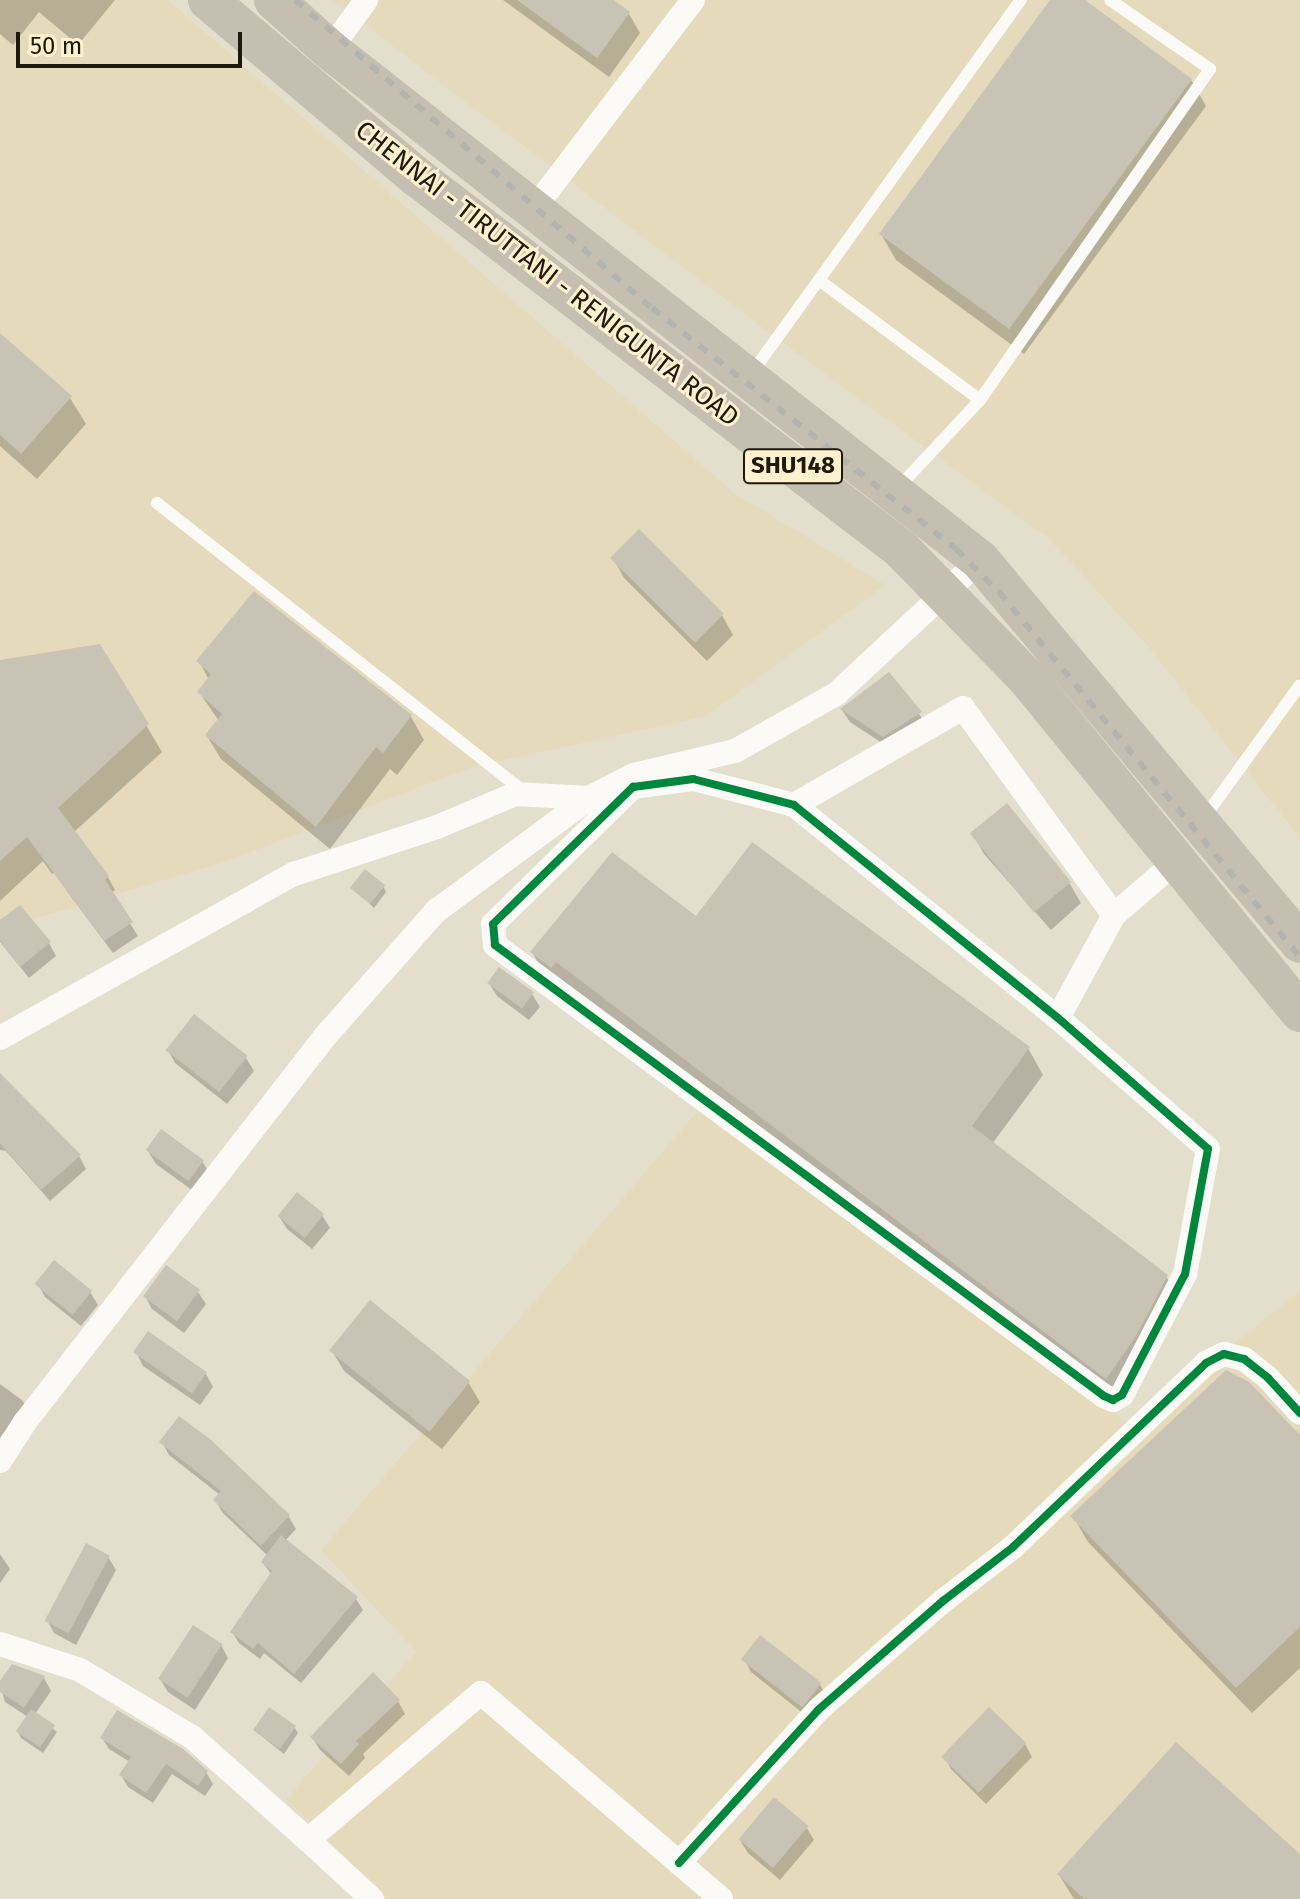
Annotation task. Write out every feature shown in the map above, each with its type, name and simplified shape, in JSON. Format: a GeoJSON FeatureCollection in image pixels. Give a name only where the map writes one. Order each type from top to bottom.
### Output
{"type":"FeatureCollection","features":[{"type":"Feature","properties":{"kind":"main road","name":"CHENNAI - TIRUTTANI - RENIGUNTA ROAD"},"geometry":{"type":"LineString","coordinates":[[208,0],[417,177],[901,549],[1026,677],[1300,1012]]}},
{"type":"Feature","properties":{"kind":"main road","name":"CHENNAI - TIRUTTANI - RENIGUNTA ROAD"},"geometry":{"type":"LineString","coordinates":[[274,0],[330,50],[980,560],[1300,943]]}},
{"type":"Feature","properties":{"kind":"main road"},"geometry":{"type":"LineString","coordinates":[[676,378],[703,340]]}},
{"type":"Feature","properties":{"kind":"street"},"geometry":{"type":"LineString","coordinates":[[330,50],[366,0]]}},
{"type":"Feature","properties":{"kind":"street"},"geometry":{"type":"LineString","coordinates":[[533,210],[693,0]]}},
{"type":"Feature","properties":{"kind":"street"},"geometry":{"type":"LineString","coordinates":[[0,1461],[25,1422],[329,1032],[427,922],[589,798],[634,775],[735,751],[836,694],[980,560]]}},
{"type":"Feature","properties":{"kind":"street"},"geometry":{"type":"LineString","coordinates":[[794,805],[963,708],[1114,915]]}},
{"type":"Feature","properties":{"kind":"street"},"geometry":{"type":"LineString","coordinates":[[693,779],[794,805],[1058,1018],[1208,1149],[1185,1274],[1122,1395],[1113,1400],[495,945],[493,924],[633,787],[693,779]]}},
{"type":"Feature","properties":{"kind":"street"},"geometry":{"type":"LineString","coordinates":[[0,1038],[294,874],[437,827],[515,794],[589,798]]}},
{"type":"Feature","properties":{"kind":"street"},"geometry":{"type":"LineString","coordinates":[[1058,1018],[1114,915],[1177,861]]}},
{"type":"Feature","properties":{"kind":"street"},"geometry":{"type":"LineString","coordinates":[[679,1863],[818,1710],[943,1601],[1013,1547],[1206,1363],[1224,1354],[1244,1359],[1268,1378],[1300,1413]]}},
{"type":"Feature","properties":{"kind":"street"},"geometry":{"type":"LineString","coordinates":[[0,1644],[80,1670],[192,1737],[372,1899]]}},
{"type":"Feature","properties":{"kind":"street"},"geometry":{"type":"LineString","coordinates":[[308,1840],[481,1693],[721,1899]]}},
{"type":"Feature","properties":{"kind":"lane"},"geometry":{"type":"LineString","coordinates":[[749,377],[1021,0]]}},
{"type":"Feature","properties":{"kind":"lane"},"geometry":{"type":"LineString","coordinates":[[894,492],[980,400],[1210,69],[1110,0]]}},
{"type":"Feature","properties":{"kind":"lane"},"geometry":{"type":"LineString","coordinates":[[819,280],[980,400]]}},
{"type":"Feature","properties":{"kind":"lane"},"geometry":{"type":"LineString","coordinates":[[157,503],[527,795]]}},
{"type":"Feature","properties":{"kind":"lane"},"geometry":{"type":"LineString","coordinates":[[1201,822],[1300,685]]}},
{"type":"Feature","properties":{"kind":"shaded area"},"geometry":{"type":"Polygon","coordinates":[[[0,0],[168,0],[734,493],[885,585],[706,716],[472,767],[224,862],[0,929],[0,0]]]}},
{"type":"Feature","properties":{"kind":"shaded area"},"geometry":{"type":"Polygon","coordinates":[[[332,0],[1300,0],[1300,838],[1148,646],[1048,538],[759,325],[332,0]]]}},
{"type":"Feature","properties":{"kind":"shaded area"},"geometry":{"type":"Polygon","coordinates":[[[700,1108],[1131,1426],[1300,1291],[1300,1899],[386,1899],[286,1799],[416,1652],[321,1550],[700,1108]]]}},
{"type":"Feature","properties":{"kind":"building"},"geometry":{"type":"Polygon","coordinates":[[[517,0],[614,0],[630,12],[597,58],[517,0]]]}},
{"type":"Feature","properties":{"kind":"building"},"geometry":{"type":"Polygon","coordinates":[[[1050,0],[1085,0],[1192,79],[1009,329],[879,234],[1050,0]]]}},
{"type":"Feature","properties":{"kind":"building"},"geometry":{"type":"Polygon","coordinates":[[[0,333],[72,396],[21,454],[0,435],[0,333]]]}},
{"type":"Feature","properties":{"kind":"building"},"geometry":{"type":"Polygon","coordinates":[[[639,529],[724,614],[695,643],[610,558],[639,529]]]}},
{"type":"Feature","properties":{"kind":"building"},"geometry":{"type":"Polygon","coordinates":[[[254,591],[412,715],[383,753],[376,747],[316,827],[205,735],[222,714],[197,692],[211,674],[196,661],[254,591]]]}},
{"type":"Feature","properties":{"kind":"building"},"geometry":{"type":"Polygon","coordinates":[[[100,644],[149,724],[58,808],[109,876],[105,880],[133,922],[104,941],[27,837],[0,861],[0,660],[100,644]]]}},
{"type":"Feature","properties":{"kind":"building"},"geometry":{"type":"Polygon","coordinates":[[[889,672],[922,712],[883,737],[840,709],[889,672]]]}},
{"type":"Feature","properties":{"kind":"building"},"geometry":{"type":"Polygon","coordinates":[[[1007,803],[1071,882],[1034,912],[970,833],[1007,803]]]}},
{"type":"Feature","properties":{"kind":"building"},"geometry":{"type":"Polygon","coordinates":[[[752,842],[1030,1047],[972,1126],[1168,1275],[1136,1336],[1106,1379],[556,962],[551,968],[530,952],[612,852],[696,916],[752,842]]]}},
{"type":"Feature","properties":{"kind":"building"},"geometry":{"type":"Polygon","coordinates":[[[365,869],[385,885],[370,904],[350,888],[365,869]]]}},
{"type":"Feature","properties":{"kind":"building"},"geometry":{"type":"Polygon","coordinates":[[[20,905],[51,942],[20,967],[0,941],[0,920],[20,905]]]}},
{"type":"Feature","properties":{"kind":"building"},"geometry":{"type":"Polygon","coordinates":[[[499,967],[534,992],[522,1008],[487,983],[499,967]]]}},
{"type":"Feature","properties":{"kind":"building"},"geometry":{"type":"Polygon","coordinates":[[[194,1014],[248,1056],[219,1092],[166,1050],[194,1014]]]}},
{"type":"Feature","properties":{"kind":"building"},"geometry":{"type":"Polygon","coordinates":[[[0,1073],[81,1155],[41,1190],[0,1143],[0,1073]]]}},
{"type":"Feature","properties":{"kind":"building"},"geometry":{"type":"Polygon","coordinates":[[[161,1129],[204,1160],[189,1181],[146,1150],[161,1129]]]}},
{"type":"Feature","properties":{"kind":"building"},"geometry":{"type":"Polygon","coordinates":[[[297,1192],[324,1214],[305,1238],[277,1216],[297,1192]]]}},
{"type":"Feature","properties":{"kind":"building"},"geometry":{"type":"Polygon","coordinates":[[[54,1260],[92,1291],[73,1315],[34,1284],[54,1260]]]}},
{"type":"Feature","properties":{"kind":"building"},"geometry":{"type":"Polygon","coordinates":[[[166,1265],[200,1290],[177,1321],[143,1297],[166,1265]]]}},
{"type":"Feature","properties":{"kind":"building"},"geometry":{"type":"Polygon","coordinates":[[[370,1300],[470,1381],[429,1432],[329,1351],[370,1300]]]}},
{"type":"Feature","properties":{"kind":"building"},"geometry":{"type":"Polygon","coordinates":[[[148,1331],[207,1372],[192,1394],[133,1352],[148,1331]]]}},
{"type":"Feature","properties":{"kind":"building"},"geometry":{"type":"Polygon","coordinates":[[[1226,1370],[1249,1382],[1300,1435],[1300,1627],[1236,1688],[1070,1516],[1226,1370]]]}},
{"type":"Feature","properties":{"kind":"building"},"geometry":{"type":"Polygon","coordinates":[[[179,1416],[210,1439],[290,1515],[261,1546],[213,1500],[221,1491],[159,1442],[179,1416]]]}},
{"type":"Feature","properties":{"kind":"building"},"geometry":{"type":"Polygon","coordinates":[[[281,1535],[358,1597],[294,1674],[258,1643],[253,1649],[230,1632],[272,1571],[261,1562],[281,1535]]]}},
{"type":"Feature","properties":{"kind":"building"},"geometry":{"type":"Polygon","coordinates":[[[86,1543],[110,1556],[69,1633],[45,1621],[86,1543]]]}},
{"type":"Feature","properties":{"kind":"building"},"geometry":{"type":"Polygon","coordinates":[[[193,1625],[222,1644],[187,1698],[158,1679],[193,1625]]]}},
{"type":"Feature","properties":{"kind":"building"},"geometry":{"type":"Polygon","coordinates":[[[760,1635],[821,1683],[802,1707],[741,1659],[760,1635]]]}},
{"type":"Feature","properties":{"kind":"building"},"geometry":{"type":"Polygon","coordinates":[[[12,1664],[45,1676],[24,1708],[0,1692],[0,1681],[12,1664]]]}},
{"type":"Feature","properties":{"kind":"building"},"geometry":{"type":"Polygon","coordinates":[[[373,1672],[400,1700],[356,1741],[359,1744],[341,1764],[310,1737],[373,1672]]]}},
{"type":"Feature","properties":{"kind":"building"},"geometry":{"type":"Polygon","coordinates":[[[269,1707],[296,1726],[280,1749],[253,1730],[269,1707]]]}},
{"type":"Feature","properties":{"kind":"building"},"geometry":{"type":"Polygon","coordinates":[[[989,1707],[1026,1743],[978,1793],[941,1757],[989,1707]]]}},
{"type":"Feature","properties":{"kind":"building"},"geometry":{"type":"Polygon","coordinates":[[[31,1709],[55,1725],[40,1748],[16,1731],[31,1709]]]}},
{"type":"Feature","properties":{"kind":"building"},"geometry":{"type":"Polygon","coordinates":[[[117,1710],[183,1749],[208,1771],[198,1786],[166,1764],[146,1793],[119,1775],[131,1757],[100,1738],[117,1710]]]}},
{"type":"Feature","properties":{"kind":"building"},"geometry":{"type":"Polygon","coordinates":[[[1176,1742],[1300,1854],[1300,1899],[1084,1899],[1057,1874],[1176,1742]]]}},
{"type":"Feature","properties":{"kind":"building"},"geometry":{"type":"Polygon","coordinates":[[[774,1797],[808,1826],[773,1868],[739,1839],[774,1797]]]}},
{"type":"Feature","properties":{"kind":"railway"},"geometry":{"type":"LineString","coordinates":[[295,0],[652,308],[956,549],[999,592],[1300,957]]}},
{"type":"Feature","properties":{"kind":"cycle path"},"geometry":{"type":"LineString","coordinates":[[693,779],[794,805],[1058,1018],[1208,1149],[1185,1274],[1122,1395],[1113,1400],[1104,1396],[495,945],[493,924],[633,787],[693,779]]}},
{"type":"Feature","properties":{"kind":"cycle path"},"geometry":{"type":"LineString","coordinates":[[679,1863],[818,1710],[943,1601],[1013,1547],[1206,1363],[1224,1354],[1244,1359],[1268,1378],[1300,1413]]}}]}
